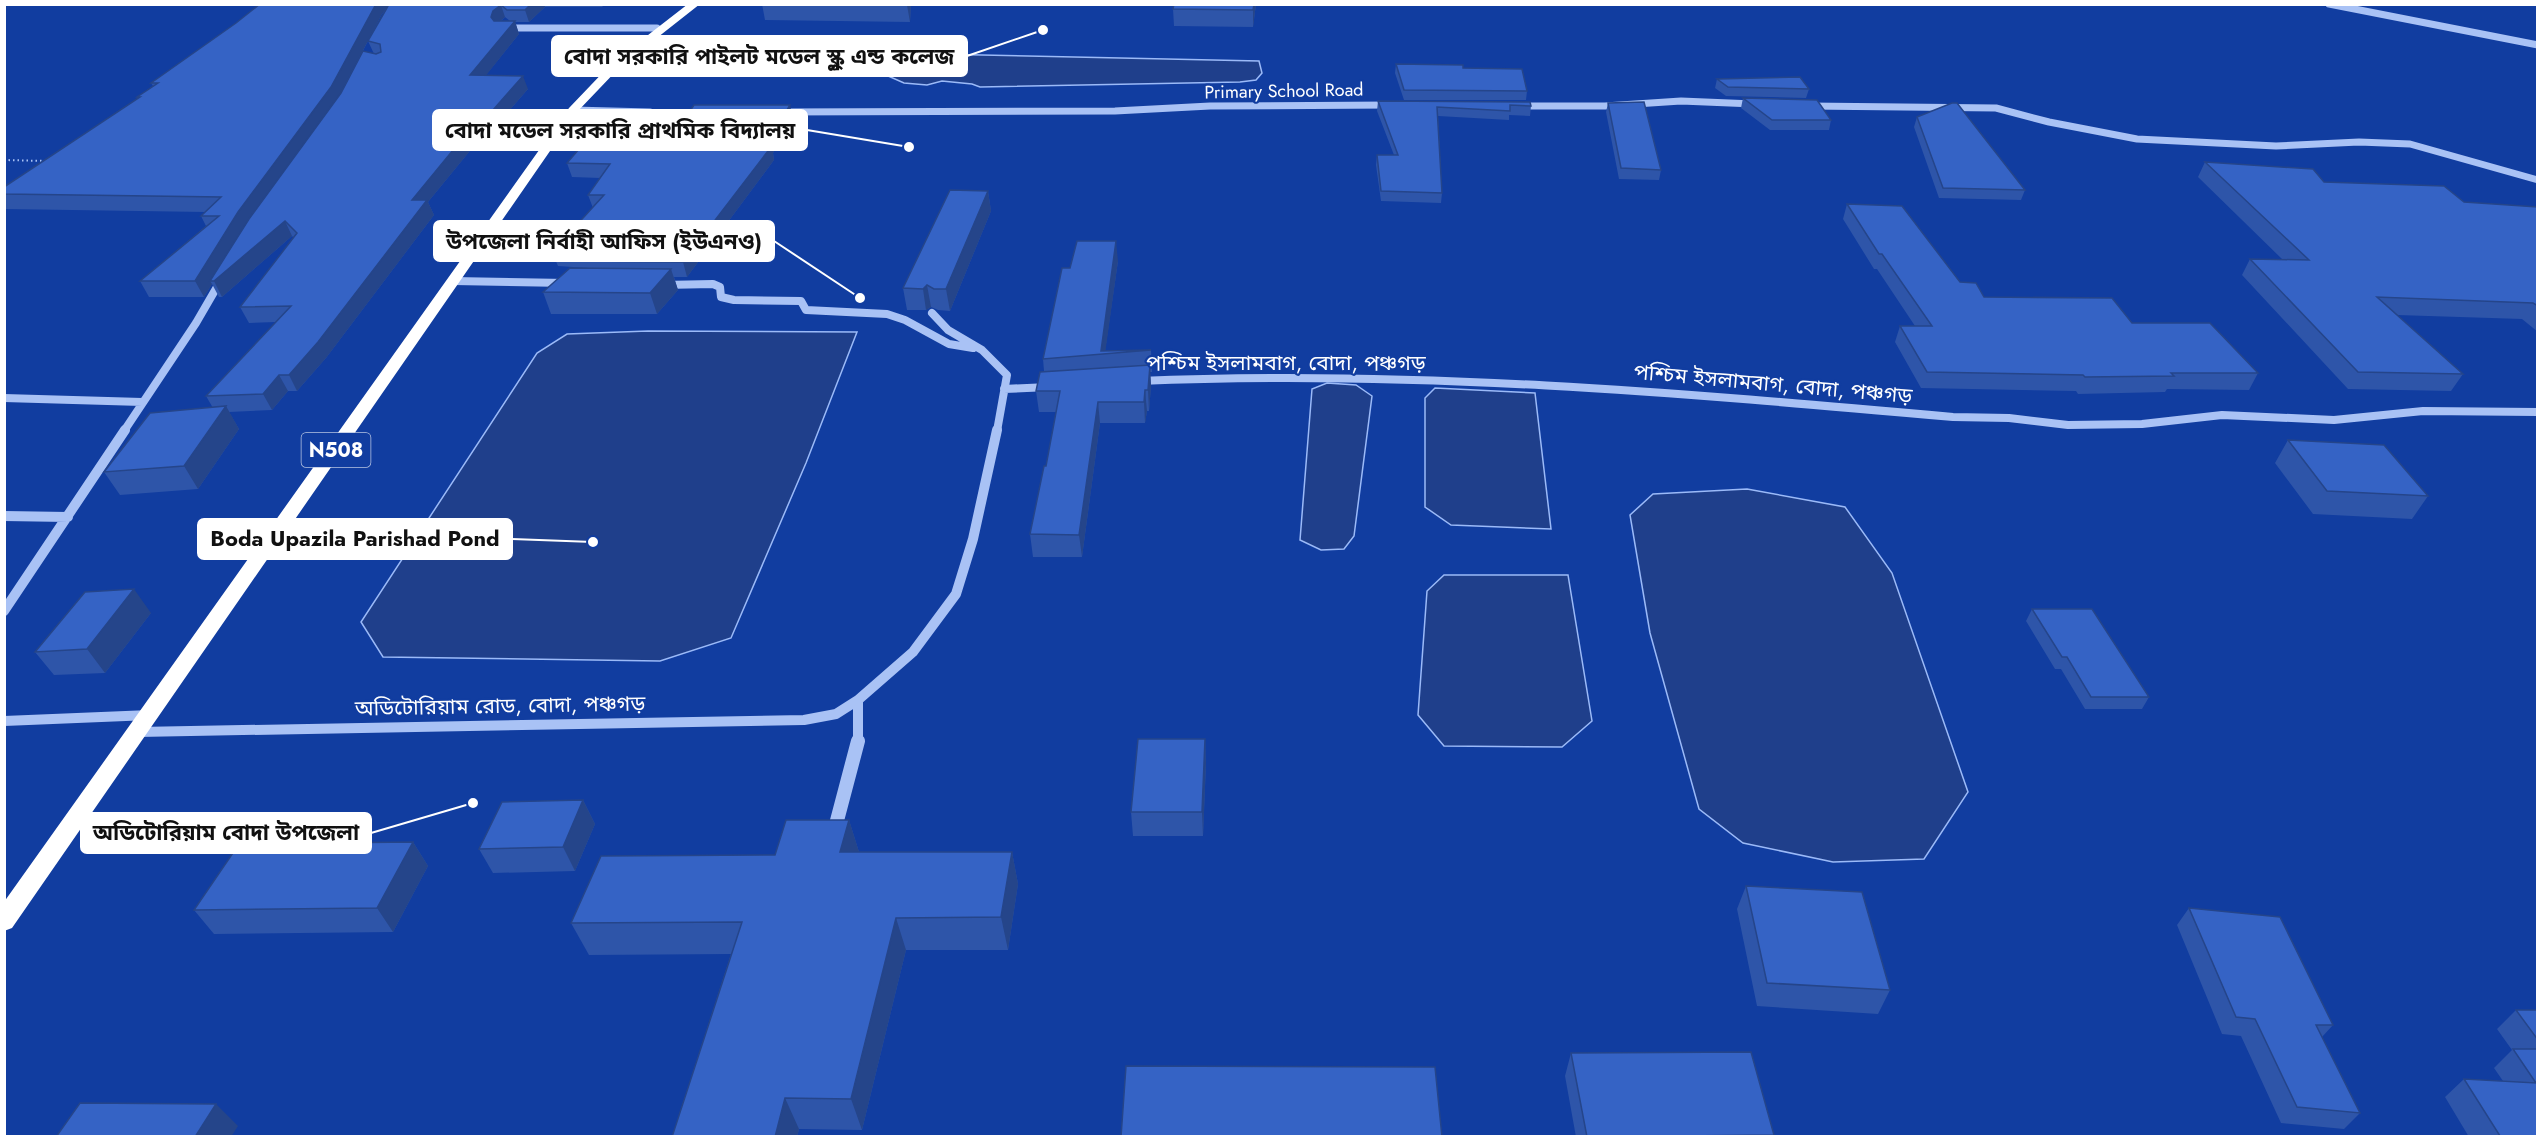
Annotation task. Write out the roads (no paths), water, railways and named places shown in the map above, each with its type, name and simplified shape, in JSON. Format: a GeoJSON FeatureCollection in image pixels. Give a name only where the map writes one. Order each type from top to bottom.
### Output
{"type":"FeatureCollection","features":[{"type":"Feature","properties":{"kind":"highway","name":"N508"},"geometry":{"type":"LineString","coordinates":[[4,921],[573,110],[616,65],[695,4]]}},
{"type":"Feature","properties":{"kind":"street"},"geometry":{"type":"LineString","coordinates":[[2329,4],[2538,45]]}},
{"type":"Feature","properties":{"kind":"street"},"geometry":{"type":"LineString","coordinates":[[506,23],[501,28],[657,28]]}},
{"type":"Feature","properties":{"kind":"street"},"geometry":{"type":"LineString","coordinates":[[1513,106],[1605,106],[1681,101],[1760,104]]}},
{"type":"Feature","properties":{"kind":"street","name":"Primary School Road"},"geometry":{"type":"LineString","coordinates":[[768,112],[1114,111],[1221,106],[1396,105]]}},
{"type":"Feature","properties":{"kind":"street"},"geometry":{"type":"LineString","coordinates":[[1795,105],[1996,108],[2049,122],[2137,139],[2276,146],[2359,142],[2410,144],[2538,180]]}},
{"type":"Feature","properties":{"kind":"street"},"geometry":{"type":"LineString","coordinates":[[573,110],[664,112]]}},
{"type":"Feature","properties":{"kind":"street"},"geometry":{"type":"LineString","coordinates":[[4,611],[196,323],[229,267]]}},
{"type":"Feature","properties":{"kind":"street"},"geometry":{"type":"LineString","coordinates":[[453,281],[572,283]]}},
{"type":"Feature","properties":{"kind":"street"},"geometry":{"type":"LineString","coordinates":[[655,284],[713,284],[720,287],[721,297],[734,300],[801,301],[806,310],[819,312],[887,314],[905,320],[950,344],[982,350]]}},
{"type":"Feature","properties":{"kind":"street"},"geometry":{"type":"LineString","coordinates":[[932,313],[948,330],[982,350],[1007,375],[1004,389],[1061,386]]}},
{"type":"Feature","properties":{"kind":"street","name":"পশ্চিম ইসলামবাগ, বোদা, পঞ্চগড়"},"geometry":{"type":"LineString","coordinates":[[1129,382],[1209,377],[1372,378],[1540,384],[1953,417],[2009,418],[2068,425],[2142,424],[2222,415],[2334,420],[2423,411],[2538,412]]}},
{"type":"Feature","properties":{"kind":"street","name":"অডিটোরিয়াম রোড, বোদা, পঞ্চগড়"},"geometry":{"type":"LineString","coordinates":[[138,732],[804,720],[836,714],[858,700],[913,652],[956,594],[973,539],[1004,389]]}},
{"type":"Feature","properties":{"kind":"street"},"geometry":{"type":"LineString","coordinates":[[4,398],[142,402]]}},
{"type":"Feature","properties":{"kind":"street"},"geometry":{"type":"LineString","coordinates":[[4,516],[68,517]]}},
{"type":"Feature","properties":{"kind":"street"},"geometry":{"type":"LineString","coordinates":[[833,836],[859,738],[858,700]]}},
{"type":"Feature","properties":{"kind":"street"},"geometry":{"type":"LineString","coordinates":[[4,721],[150,715]]}},
{"type":"Feature","properties":{"kind":"water"},"geometry":{"type":"Polygon","coordinates":[[[933,54],[1259,61],[1262,73],[1256,80],[1240,82],[980,87],[942,81],[927,85],[904,83],[879,72],[879,61],[933,54]]]}},
{"type":"Feature","properties":{"kind":"water"},"geometry":{"type":"Polygon","coordinates":[[[648,331],[857,332],[806,463],[731,638],[660,661],[383,657],[361,622],[537,353],[567,334],[648,331]]]}},
{"type":"Feature","properties":{"kind":"water"},"geometry":{"type":"Polygon","coordinates":[[[1327,383],[1356,385],[1372,396],[1354,536],[1344,549],[1321,550],[1300,540],[1312,389],[1327,383]]]}},
{"type":"Feature","properties":{"kind":"water"},"geometry":{"type":"Polygon","coordinates":[[[1435,388],[1535,393],[1551,529],[1451,525],[1425,507],[1425,398],[1435,388]]]}},
{"type":"Feature","properties":{"kind":"water"},"geometry":{"type":"Polygon","coordinates":[[[1747,489],[1845,507],[1892,573],[1968,792],[1924,859],[1833,862],[1743,843],[1699,809],[1650,633],[1630,515],[1653,494],[1747,489]]]}},
{"type":"Feature","properties":{"kind":"water"},"geometry":{"type":"Polygon","coordinates":[[[1444,575],[1568,575],[1592,721],[1562,747],[1444,746],[1418,715],[1427,591],[1444,575]]]}},
{"type":"Feature","properties":{"kind":"place","name":"বোদা সরকারি পাইলট মডেল স্কুল এন্ড কলেজ"},"geometry":{"type":"Point","coordinates":[1043,30]}},
{"type":"Feature","properties":{"kind":"place","name":"বোদা মডেল সরকারি প্রাথমিক বিদ্যালয়"},"geometry":{"type":"Point","coordinates":[909,147]}},
{"type":"Feature","properties":{"kind":"place","name":"উপজেলা নির্বাহী আফিস (ইউএনও)"},"geometry":{"type":"Point","coordinates":[860,298]}},
{"type":"Feature","properties":{"kind":"place","name":"Boda Upazila Parishad Pond"},"geometry":{"type":"Point","coordinates":[593,542]}},
{"type":"Feature","properties":{"kind":"place","name":"অডিটোরিয়াম বোদা উপজেলা"},"geometry":{"type":"Point","coordinates":[473,803]}}]}
